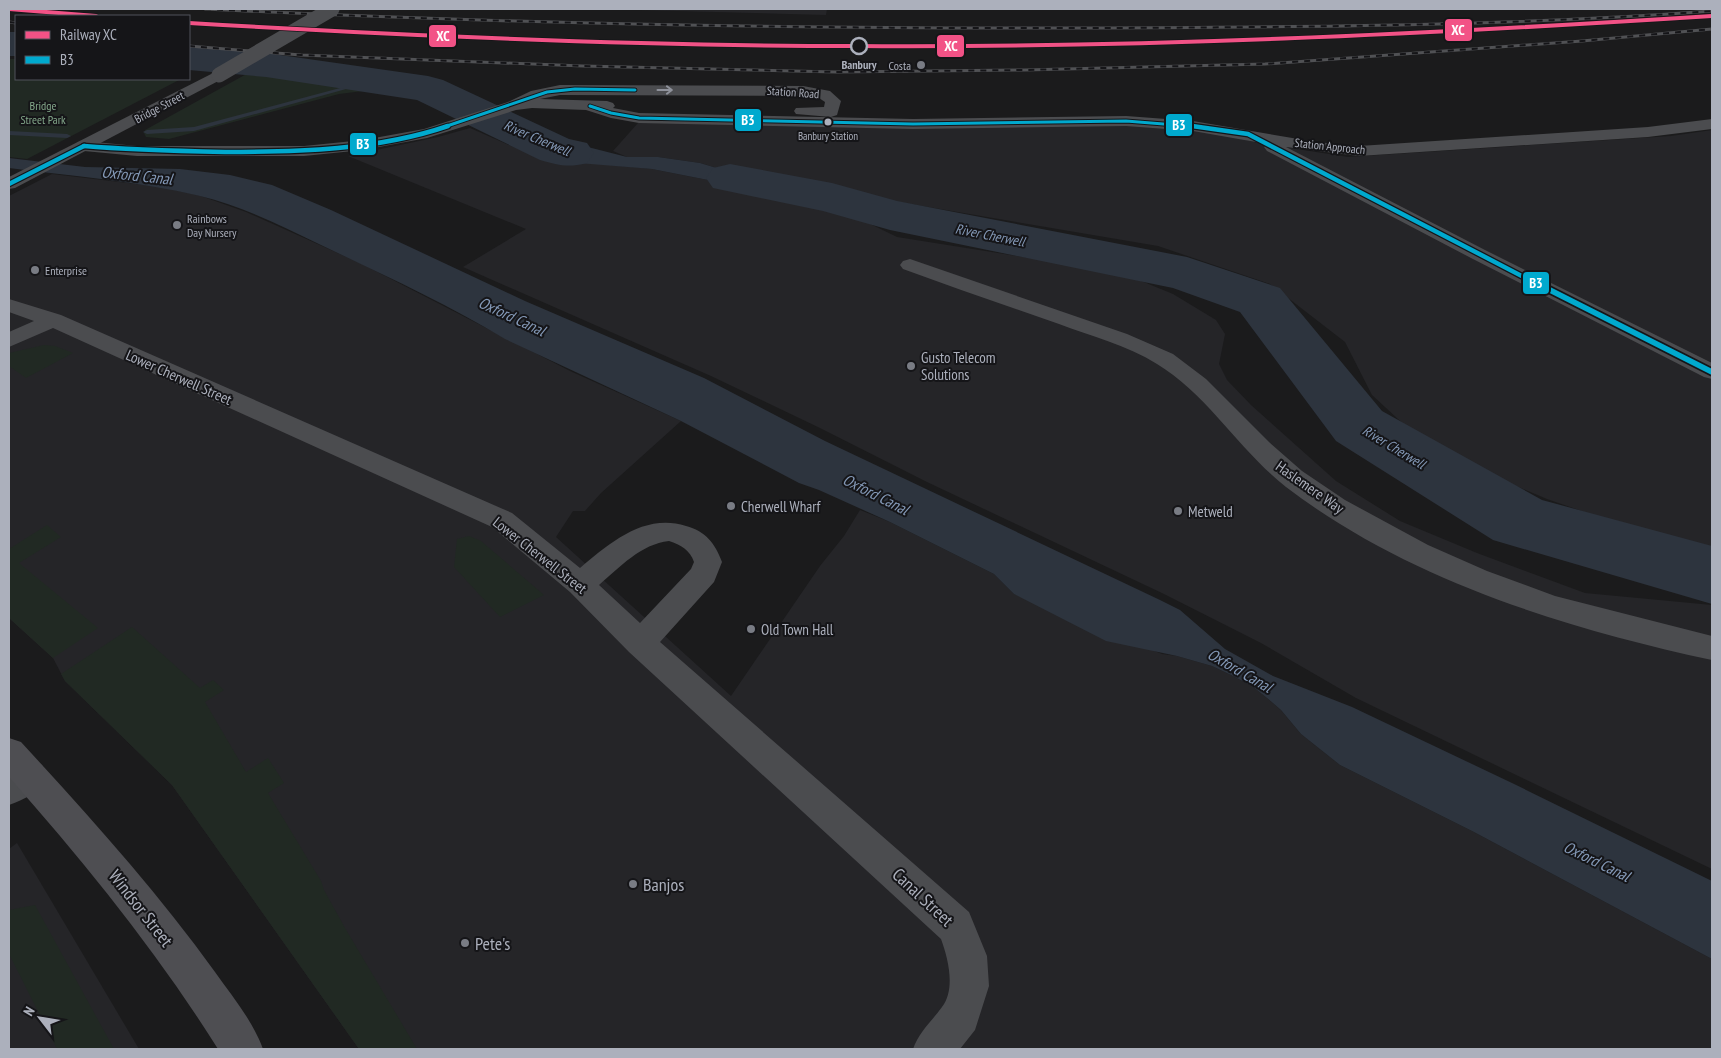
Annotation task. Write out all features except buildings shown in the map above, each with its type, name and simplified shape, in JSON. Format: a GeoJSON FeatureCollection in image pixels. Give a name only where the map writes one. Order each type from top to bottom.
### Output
{"type":"FeatureCollection","features":[{"type":"Feature","properties":{"kind":"main road","name":"Windsor Street"},"geometry":{"type":"LineString","coordinates":[[16,773],[116,874],[213,1002],[242,1049]]}},
{"type":"Feature","properties":{"kind":"street","name":"Bridge Street"},"geometry":{"type":"LineString","coordinates":[[15,181],[219,75],[332,9]]}},
{"type":"Feature","properties":{"kind":"street","name":"Station Road"},"geometry":{"type":"LineString","coordinates":[[84,146],[136,151],[304,151],[398,139],[514,105],[537,94],[560,90],[803,90],[830,97],[833,101],[831,112],[532,103],[514,105]]}},
{"type":"Feature","properties":{"kind":"street","name":"Station Approach"},"geometry":{"type":"LineString","coordinates":[[590,106],[611,113],[638,118],[913,124],[1126,122],[1193,126],[1316,147],[1367,150],[1638,133],[1712,124]]}},
{"type":"Feature","properties":{"kind":"street"},"geometry":{"type":"LineString","coordinates":[[1248,134],[1478,254],[1712,372]]}},
{"type":"Feature","properties":{"kind":"street","name":"Haslemere Way"},"geometry":{"type":"LineString","coordinates":[[910,265],[1110,335],[1162,357],[1181,370],[1198,386],[1279,468],[1310,491],[1390,537],[1459,571],[1534,602],[1712,648]]}},
{"type":"Feature","properties":{"kind":"street","name":"Lower Cherwell Street"},"geometry":{"type":"LineString","coordinates":[[9,305],[53,320],[502,520],[580,584],[640,643],[879,856]]}},
{"type":"Feature","properties":{"kind":"street"},"geometry":{"type":"LineString","coordinates":[[9,340],[53,320]]}},
{"type":"Feature","properties":{"kind":"street"},"geometry":{"type":"LineString","coordinates":[[580,584],[638,538],[651,532],[664,530],[679,533],[694,540],[704,549],[708,562],[704,574],[640,643]]}},
{"type":"Feature","properties":{"kind":"street","name":"Canal Street"},"geometry":{"type":"LineString","coordinates":[[879,856],[955,926],[967,956],[969,986],[961,1016],[934,1049]]}},
{"type":"Feature","properties":{"kind":"shaded area"},"geometry":{"type":"Polygon","coordinates":[[[598,9],[827,9],[826,15],[598,9]]]}},
{"type":"Feature","properties":{"kind":"shaded area"},"geometry":{"type":"Polygon","coordinates":[[[638,123],[1124,123],[1209,132],[1259,143],[1348,157],[1671,136],[1712,130],[1712,549],[1631,528],[1547,499],[1476,469],[1412,432],[1372,395],[1345,342],[1270,284],[1158,246],[740,175],[700,163],[658,157],[627,157],[613,151],[638,123]]]}},
{"type":"Feature","properties":{"kind":"shaded area"},"geometry":{"type":"Polygon","coordinates":[[[470,128],[539,158],[652,169],[764,191],[820,204],[858,218],[897,237],[1061,263],[1129,276],[1173,294],[1216,320],[1225,334],[1219,364],[1227,380],[1251,405],[1336,481],[1400,521],[1477,553],[1585,593],[1712,605],[1712,869],[1356,698],[1261,643],[1164,594],[927,482],[820,428],[711,376],[463,267],[526,229],[348,156],[438,137],[470,128]]]}},
{"type":"Feature","properties":{"kind":"shaded area"},"geometry":{"type":"Polygon","coordinates":[[[52,174],[162,187],[201,196],[246,212],[360,263],[570,371],[681,421],[601,493],[585,511],[573,511],[556,537],[731,696],[820,566],[844,536],[860,510],[890,522],[994,574],[1014,594],[1162,654],[1177,656],[1212,666],[1252,686],[1281,710],[1301,734],[1340,765],[1474,832],[1712,959],[1712,1049],[359,1049],[172,785],[65,681],[53,658],[9,618],[9,196],[52,174]]]}},
{"type":"Feature","properties":{"kind":"shaded area"},"geometry":{"type":"Polygon","coordinates":[[[17,843],[139,1049],[9,1049],[9,849],[17,843]]]}},
{"type":"Feature","properties":{"kind":"green space","name":"Bridge Street Park"},"geometry":{"type":"Polygon","coordinates":[[[9,59],[15,59],[15,80],[179,80],[27,159],[9,157],[9,59]]]}},
{"type":"Feature","properties":{"kind":"green space"},"geometry":{"type":"Polygon","coordinates":[[[259,67],[387,85],[380,89],[339,94],[169,139],[146,137],[145,130],[259,67]]]}},
{"type":"Feature","properties":{"kind":"green space"},"geometry":{"type":"Polygon","coordinates":[[[44,345],[55,346],[73,353],[26,378],[9,366],[9,353],[44,345]]]}},
{"type":"Feature","properties":{"kind":"green space"},"geometry":{"type":"Polygon","coordinates":[[[47,525],[61,537],[19,563],[98,628],[53,658],[9,618],[9,549],[47,525]]]}},
{"type":"Feature","properties":{"kind":"green space"},"geometry":{"type":"Polygon","coordinates":[[[469,536],[481,541],[544,595],[500,617],[454,567],[457,539],[469,536]]]}},
{"type":"Feature","properties":{"kind":"green space"},"geometry":{"type":"Polygon","coordinates":[[[132,627],[200,688],[213,680],[224,690],[205,702],[246,772],[268,758],[284,783],[268,793],[321,881],[345,928],[417,1049],[359,1049],[172,785],[65,681],[61,674],[132,627]]]}},
{"type":"Feature","properties":{"kind":"green space"},"geometry":{"type":"Polygon","coordinates":[[[35,905],[114,1049],[57,1049],[9,954],[9,910],[35,905]]]}},
{"type":"Feature","properties":{"kind":"water"},"geometry":{"type":"Polygon","coordinates":[[[507,113],[576,144],[627,157],[658,157],[700,163],[740,175],[840,192],[820,204],[652,169],[566,162],[476,125],[507,113]]]}},
{"type":"Feature","properties":{"kind":"water","name":"Oxford Canal"},"geometry":{"type":"Polygon","coordinates":[[[9,158],[85,167],[180,169],[230,175],[272,185],[331,210],[525,301],[704,378],[825,441],[1180,610],[1225,649],[1273,676],[1352,707],[1712,881],[1712,959],[1474,832],[1340,765],[1301,734],[1281,710],[1267,698],[1252,686],[1231,675],[1212,666],[1177,656],[1106,641],[1014,594],[994,574],[890,522],[799,483],[681,421],[505,339],[415,290],[278,224],[216,200],[153,186],[9,168],[9,158]]]}},
{"type":"Feature","properties":{"kind":"waterway","name":"River Cherwell"},"geometry":{"type":"LineString","coordinates":[[9,44],[15,44]]}},
{"type":"Feature","properties":{"kind":"waterway","name":"River Cherwell"},"geometry":{"type":"LineString","coordinates":[[190,58],[266,65],[428,89],[556,150],[571,153]]}},
{"type":"Feature","properties":{"kind":"waterway"},"geometry":{"type":"LineString","coordinates":[[147,132],[194,129],[372,81]]}},
{"type":"Feature","properties":{"kind":"waterway"},"geometry":{"type":"LineString","coordinates":[[9,133],[67,136]]}},
{"type":"Feature","properties":{"kind":"waterway","name":"River Cherwell"},"geometry":{"type":"LineString","coordinates":[[730,178],[832,198],[890,215],[1187,274],[1260,300],[1359,426],[1519,521],[1712,575]]}},
{"type":"Feature","properties":{"kind":"railway"},"geometry":{"type":"LineString","coordinates":[[205,9],[543,22],[993,28],[1409,25],[1560,20],[1712,11]]}},
{"type":"Feature","properties":{"kind":"railway"},"geometry":{"type":"LineString","coordinates":[[9,22],[15,23]]}},
{"type":"Feature","properties":{"kind":"railway"},"geometry":{"type":"LineString","coordinates":[[190,46],[301,55],[583,66],[836,72],[1025,70],[1265,64],[1582,41],[1712,29]]}},
{"type":"Feature","properties":{"kind":"rail line","name":"XC"},"geometry":{"type":"LineString","coordinates":[[9,9],[84,15]]}},
{"type":"Feature","properties":{"kind":"rail line","name":"XC"},"geometry":{"type":"LineString","coordinates":[[190,23],[572,41],[763,46],[858,46],[1049,45],[1239,40],[1428,32],[1712,16]]}},
{"type":"Feature","properties":{"kind":"transit line","name":"B3"},"geometry":{"type":"LineString","coordinates":[[84,146],[137,151],[277,152],[333,149],[427,133],[547,92],[575,89],[635,90]]}},
{"type":"Feature","properties":{"kind":"transit line","name":"B3"},"geometry":{"type":"LineString","coordinates":[[590,106],[611,113],[639,118],[913,124],[1126,121],[1193,126],[1248,134],[1478,254],[1712,372]]}},
{"type":"Feature","properties":{"kind":"transit line","name":"B3"},"geometry":{"type":"LineString","coordinates":[[9,184],[84,146]]}},
{"type":"Feature","properties":{"kind":"place","name":"Banbury"},"geometry":{"type":"Point","coordinates":[859,46]}},
{"type":"Feature","properties":{"kind":"place","name":"Costa"},"geometry":{"type":"Point","coordinates":[921,65]}},
{"type":"Feature","properties":{"kind":"place","name":"Banbury Station"},"geometry":{"type":"Point","coordinates":[828,122]}},
{"type":"Feature","properties":{"kind":"place","name":"Rainbows Day Nursery"},"geometry":{"type":"Point","coordinates":[177,225]}},
{"type":"Feature","properties":{"kind":"place","name":"Enterprise"},"geometry":{"type":"Point","coordinates":[35,270]}},
{"type":"Feature","properties":{"kind":"place","name":"Gusto Telecom Solutions"},"geometry":{"type":"Point","coordinates":[911,366]}},
{"type":"Feature","properties":{"kind":"place","name":"Cherwell Wharf"},"geometry":{"type":"Point","coordinates":[731,506]}},
{"type":"Feature","properties":{"kind":"place","name":"Metweld"},"geometry":{"type":"Point","coordinates":[1178,511]}},
{"type":"Feature","properties":{"kind":"place","name":"Old Town Hall"},"geometry":{"type":"Point","coordinates":[751,629]}},
{"type":"Feature","properties":{"kind":"place","name":"Banjos"},"geometry":{"type":"Point","coordinates":[633,884]}},
{"type":"Feature","properties":{"kind":"place","name":"Pete's"},"geometry":{"type":"Point","coordinates":[465,943]}}]}
